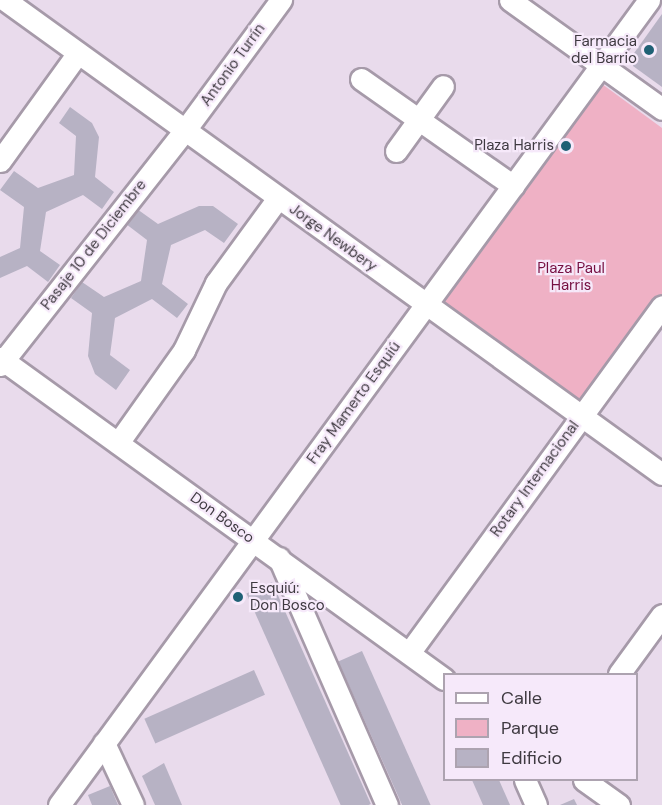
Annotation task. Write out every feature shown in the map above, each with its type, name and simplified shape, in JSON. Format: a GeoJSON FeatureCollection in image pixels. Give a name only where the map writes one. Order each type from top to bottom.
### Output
{"type":"FeatureCollection","features":[{"type":"Feature","properties":{"kind":"street","name":"Jorge Newbery"},"geometry":{"type":"LineString","coordinates":[[5,0],[662,474]]}},
{"type":"Feature","properties":{"kind":"street","name":"Antonio Turrín"},"geometry":{"type":"LineString","coordinates":[[185,130],[281,0]]}},
{"type":"Feature","properties":{"kind":"street"},"geometry":{"type":"LineString","coordinates":[[510,0],[662,109]]}},
{"type":"Feature","properties":{"kind":"street","name":"Fray Mamerto Esquiú"},"geometry":{"type":"LineString","coordinates":[[59,805],[649,0]]}},
{"type":"Feature","properties":{"kind":"street"},"geometry":{"type":"LineString","coordinates":[[0,161],[78,53]]}},
{"type":"Feature","properties":{"kind":"street"},"geometry":{"type":"LineString","coordinates":[[361,79],[513,186]]}},
{"type":"Feature","properties":{"kind":"street"},"geometry":{"type":"LineString","coordinates":[[396,151],[443,86]]}},
{"type":"Feature","properties":{"kind":"street","name":"Pasaje 10 de Diciembre"},"geometry":{"type":"LineString","coordinates":[[1,361],[185,130]]}},
{"type":"Feature","properties":{"kind":"street"},"geometry":{"type":"LineString","coordinates":[[118,443],[184,350],[216,283],[278,198]]}},
{"type":"Feature","properties":{"kind":"street","name":"Rotary Internacional"},"geometry":{"type":"LineString","coordinates":[[409,653],[662,306]]}},
{"type":"Feature","properties":{"kind":"street","name":"Don Bosco"},"geometry":{"type":"LineString","coordinates":[[1,361],[279,558],[443,678]]}},
{"type":"Feature","properties":{"kind":"street"},"geometry":{"type":"LineString","coordinates":[[279,558],[387,805]]}},
{"type":"Feature","properties":{"kind":"street"},"geometry":{"type":"LineString","coordinates":[[620,673],[662,615]]}},
{"type":"Feature","properties":{"kind":"street"},"geometry":{"type":"LineString","coordinates":[[104,743],[133,805]]}},
{"type":"Feature","properties":{"kind":"street"},"geometry":{"type":"LineString","coordinates":[[525,781],[536,805]]}},
{"type":"Feature","properties":{"kind":"street"},"geometry":{"type":"LineString","coordinates":[[585,781],[619,805]]}},
{"type":"Feature","properties":{"kind":"green space","name":"Plaza Paul Harris"},"geometry":{"type":"Polygon","coordinates":[[[602,84],[662,128],[662,301],[587,405],[444,302],[602,84]]]}},
{"type":"Feature","properties":{"kind":"building","name":"Farmacia del Barrio"},"geometry":{"type":"Polygon","coordinates":[[[662,14],[662,87],[633,66],[632,56],[662,14]]]}},
{"type":"Feature","properties":{"kind":"building"},"geometry":{"type":"Polygon","coordinates":[[[70,107],[92,123],[99,137],[95,177],[114,192],[102,209],[83,195],[46,212],[40,251],[60,265],[48,282],[27,266],[0,278],[0,257],[20,248],[24,207],[0,190],[14,171],[38,188],[74,175],[76,136],[59,123],[70,107]]]}},
{"type":"Feature","properties":{"kind":"building"},"geometry":{"type":"Polygon","coordinates":[[[199,206],[213,206],[238,224],[224,243],[205,230],[171,245],[162,284],[188,304],[177,318],[152,299],[115,318],[110,355],[130,370],[116,390],[95,374],[88,356],[92,313],[71,298],[82,282],[104,297],[141,281],[147,240],[126,224],[137,209],[158,224],[199,206]]]}},
{"type":"Feature","properties":{"kind":"building"},"geometry":{"type":"Polygon","coordinates":[[[272,582],[371,804],[341,805],[246,593],[272,582]]]}},
{"type":"Feature","properties":{"kind":"building"},"geometry":{"type":"Polygon","coordinates":[[[362,651],[431,805],[402,805],[338,662],[362,651]]]}},
{"type":"Feature","properties":{"kind":"building"},"geometry":{"type":"Polygon","coordinates":[[[254,670],[265,695],[155,743],[144,719],[254,670]]]}},
{"type":"Feature","properties":{"kind":"building"},"geometry":{"type":"Polygon","coordinates":[[[164,763],[182,805],[155,805],[142,776],[164,763]]]}},
{"type":"Feature","properties":{"kind":"building"},"geometry":{"type":"Polygon","coordinates":[[[472,781],[499,781],[510,805],[483,805],[472,781]]]}},
{"type":"Feature","properties":{"kind":"building"},"geometry":{"type":"Polygon","coordinates":[[[110,786],[118,805],[92,805],[88,795],[110,786]]]}},
{"type":"Feature","properties":{"kind":"building"},"geometry":{"type":"Polygon","coordinates":[[[574,799],[577,805],[560,805],[574,799]]]}},
{"type":"Feature","properties":{"kind":"place","name":"Farmacia del Barrio"},"geometry":{"type":"Point","coordinates":[649,50]}},
{"type":"Feature","properties":{"kind":"place","name":"Plaza Harris"},"geometry":{"type":"Point","coordinates":[566,146]}},
{"type":"Feature","properties":{"kind":"place","name":"Esquiú: Don Bosco"},"geometry":{"type":"Point","coordinates":[238,597]}}]}
